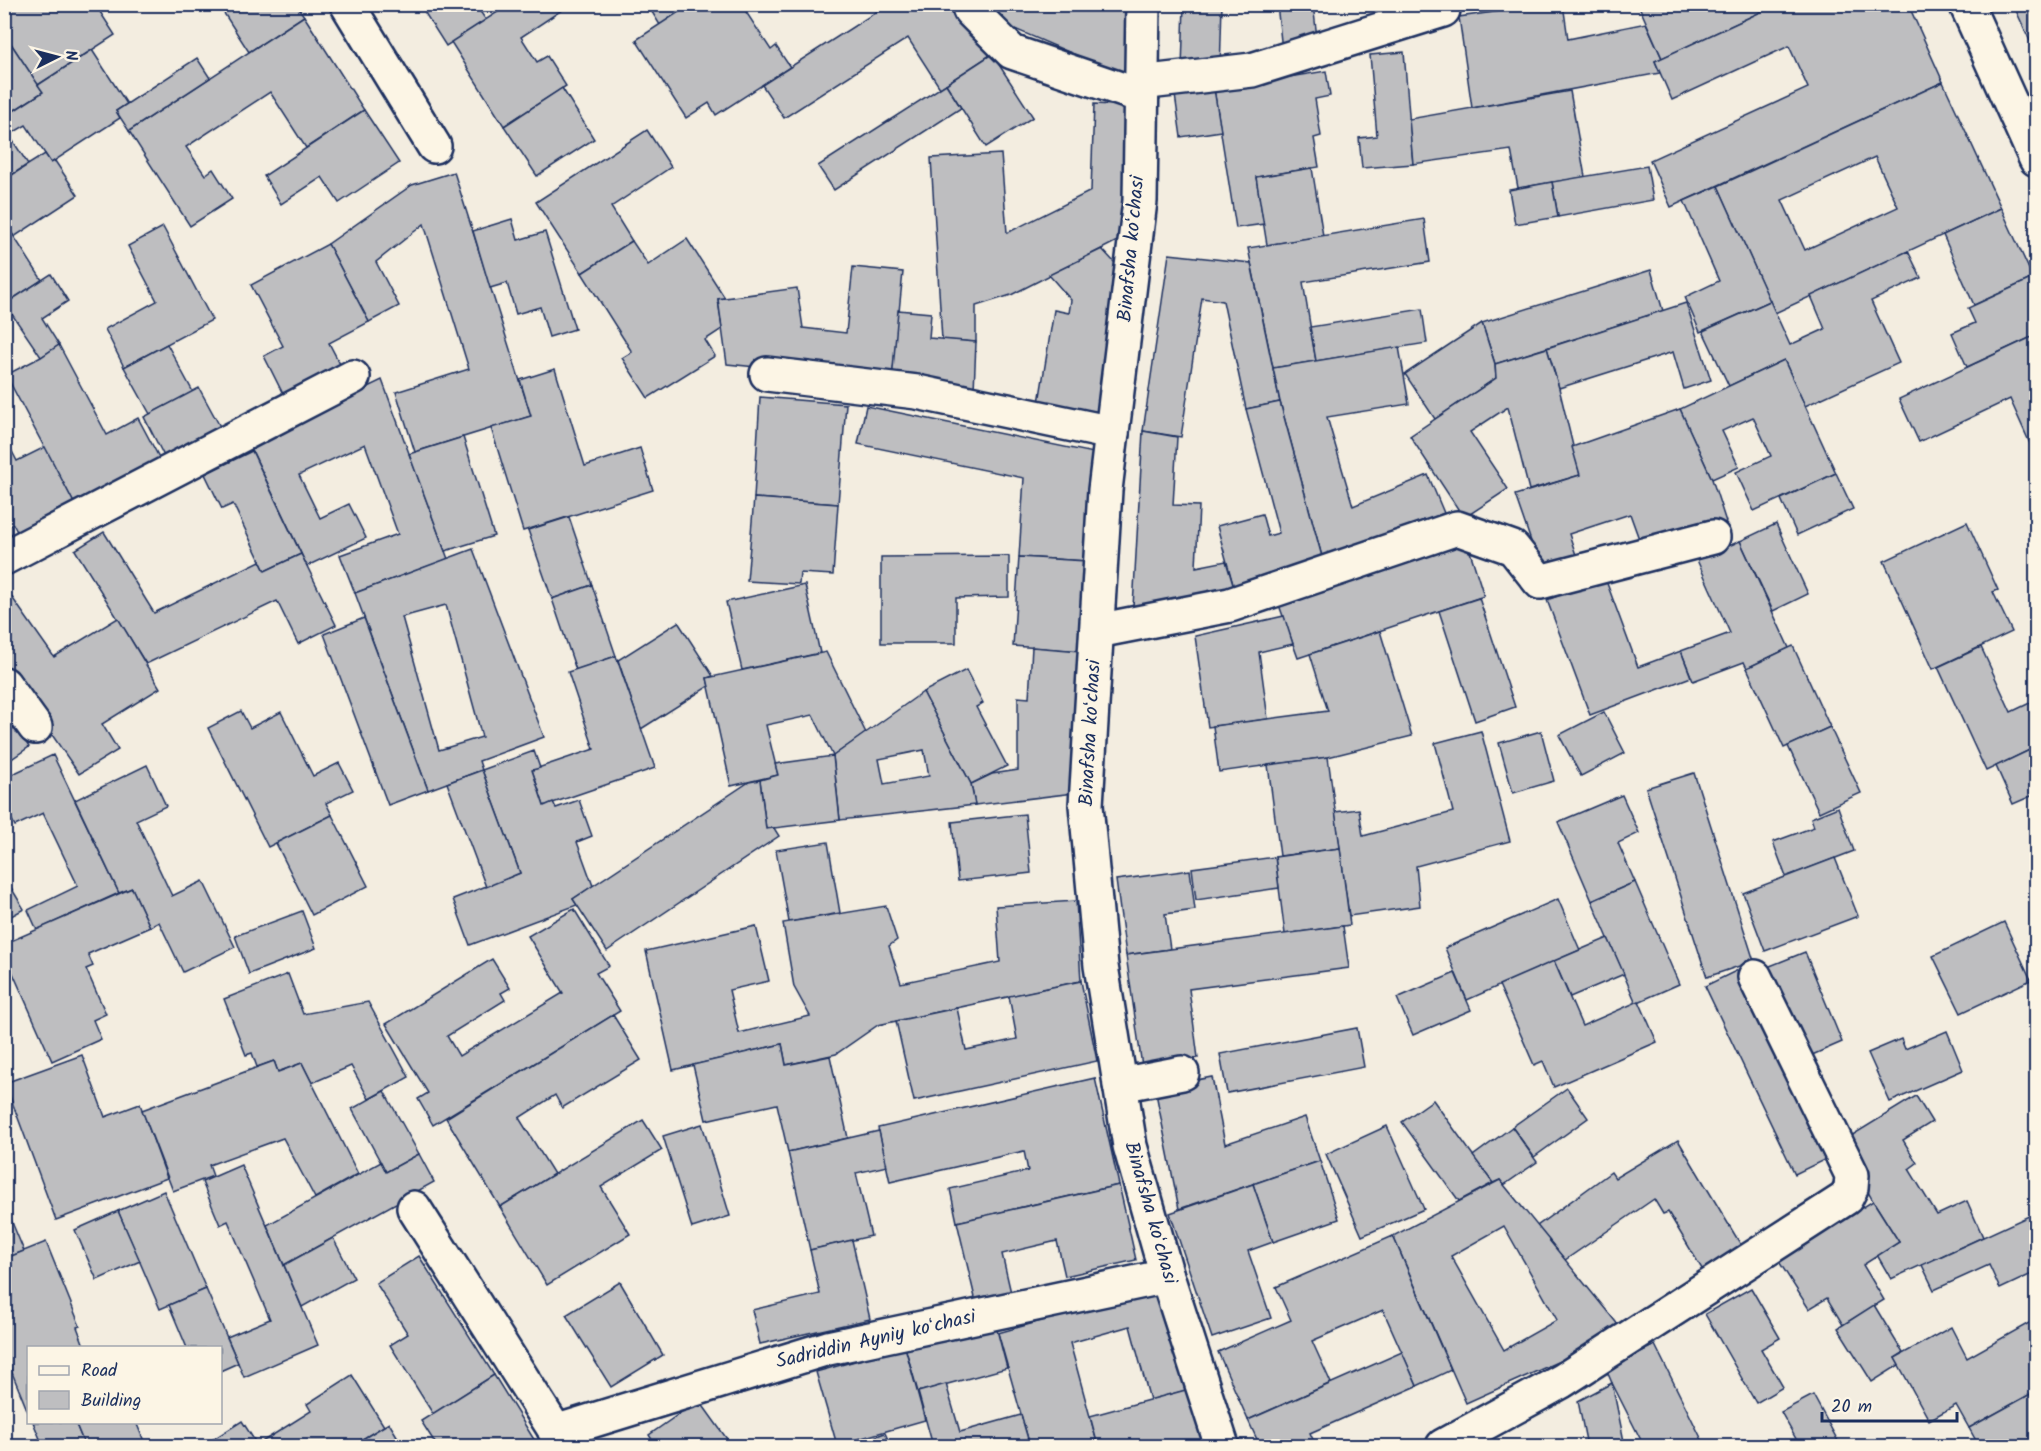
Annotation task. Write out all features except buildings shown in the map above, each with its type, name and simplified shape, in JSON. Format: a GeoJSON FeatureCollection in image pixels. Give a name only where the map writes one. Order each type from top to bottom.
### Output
{"type":"FeatureCollection","features":[{"type":"Feature","properties":{"kind":"street"},"geometry":{"type":"LineString","coordinates":[[347,4],[434,146]]}},
{"type":"Feature","properties":{"kind":"street"},"geometry":{"type":"LineString","coordinates":[[968,4],[970,10],[1012,52],[1140,89],[1252,70],[1443,10]]}},
{"type":"Feature","properties":{"kind":"street","name":"Binafsha koʻchasi"},"geometry":{"type":"LineString","coordinates":[[1143,4],[1140,201],[1105,490],[1086,805],[1101,966],[1130,1146],[1167,1276],[1222,1446]]}},
{"type":"Feature","properties":{"kind":"street"},"geometry":{"type":"LineString","coordinates":[[1966,4],[2037,159]]}},
{"type":"Feature","properties":{"kind":"street"},"geometry":{"type":"LineString","coordinates":[[767,374],[917,392],[1112,433]]}},
{"type":"Feature","properties":{"kind":"street"},"geometry":{"type":"LineString","coordinates":[[4,558],[353,377]]}},
{"type":"Feature","properties":{"kind":"street"},"geometry":{"type":"LineString","coordinates":[[1097,631],[1230,605],[1457,528],[1513,548],[1540,582],[1713,537]]}},
{"type":"Feature","properties":{"kind":"street"},"geometry":{"type":"LineString","coordinates":[[4,684],[35,727]]}},
{"type":"Feature","properties":{"kind":"street"},"geometry":{"type":"LineString","coordinates":[[1443,1446],[1562,1381],[1846,1198],[1851,1188],[1852,1175],[1755,977]]}},
{"type":"Feature","properties":{"kind":"street"},"geometry":{"type":"LineString","coordinates":[[1120,1085],[1182,1073]]}},
{"type":"Feature","properties":{"kind":"street","name":"Sadriddin Ayniy koʻchasi"},"geometry":{"type":"LineString","coordinates":[[414,1208],[560,1439],[828,1348],[1167,1276]]}}]}
